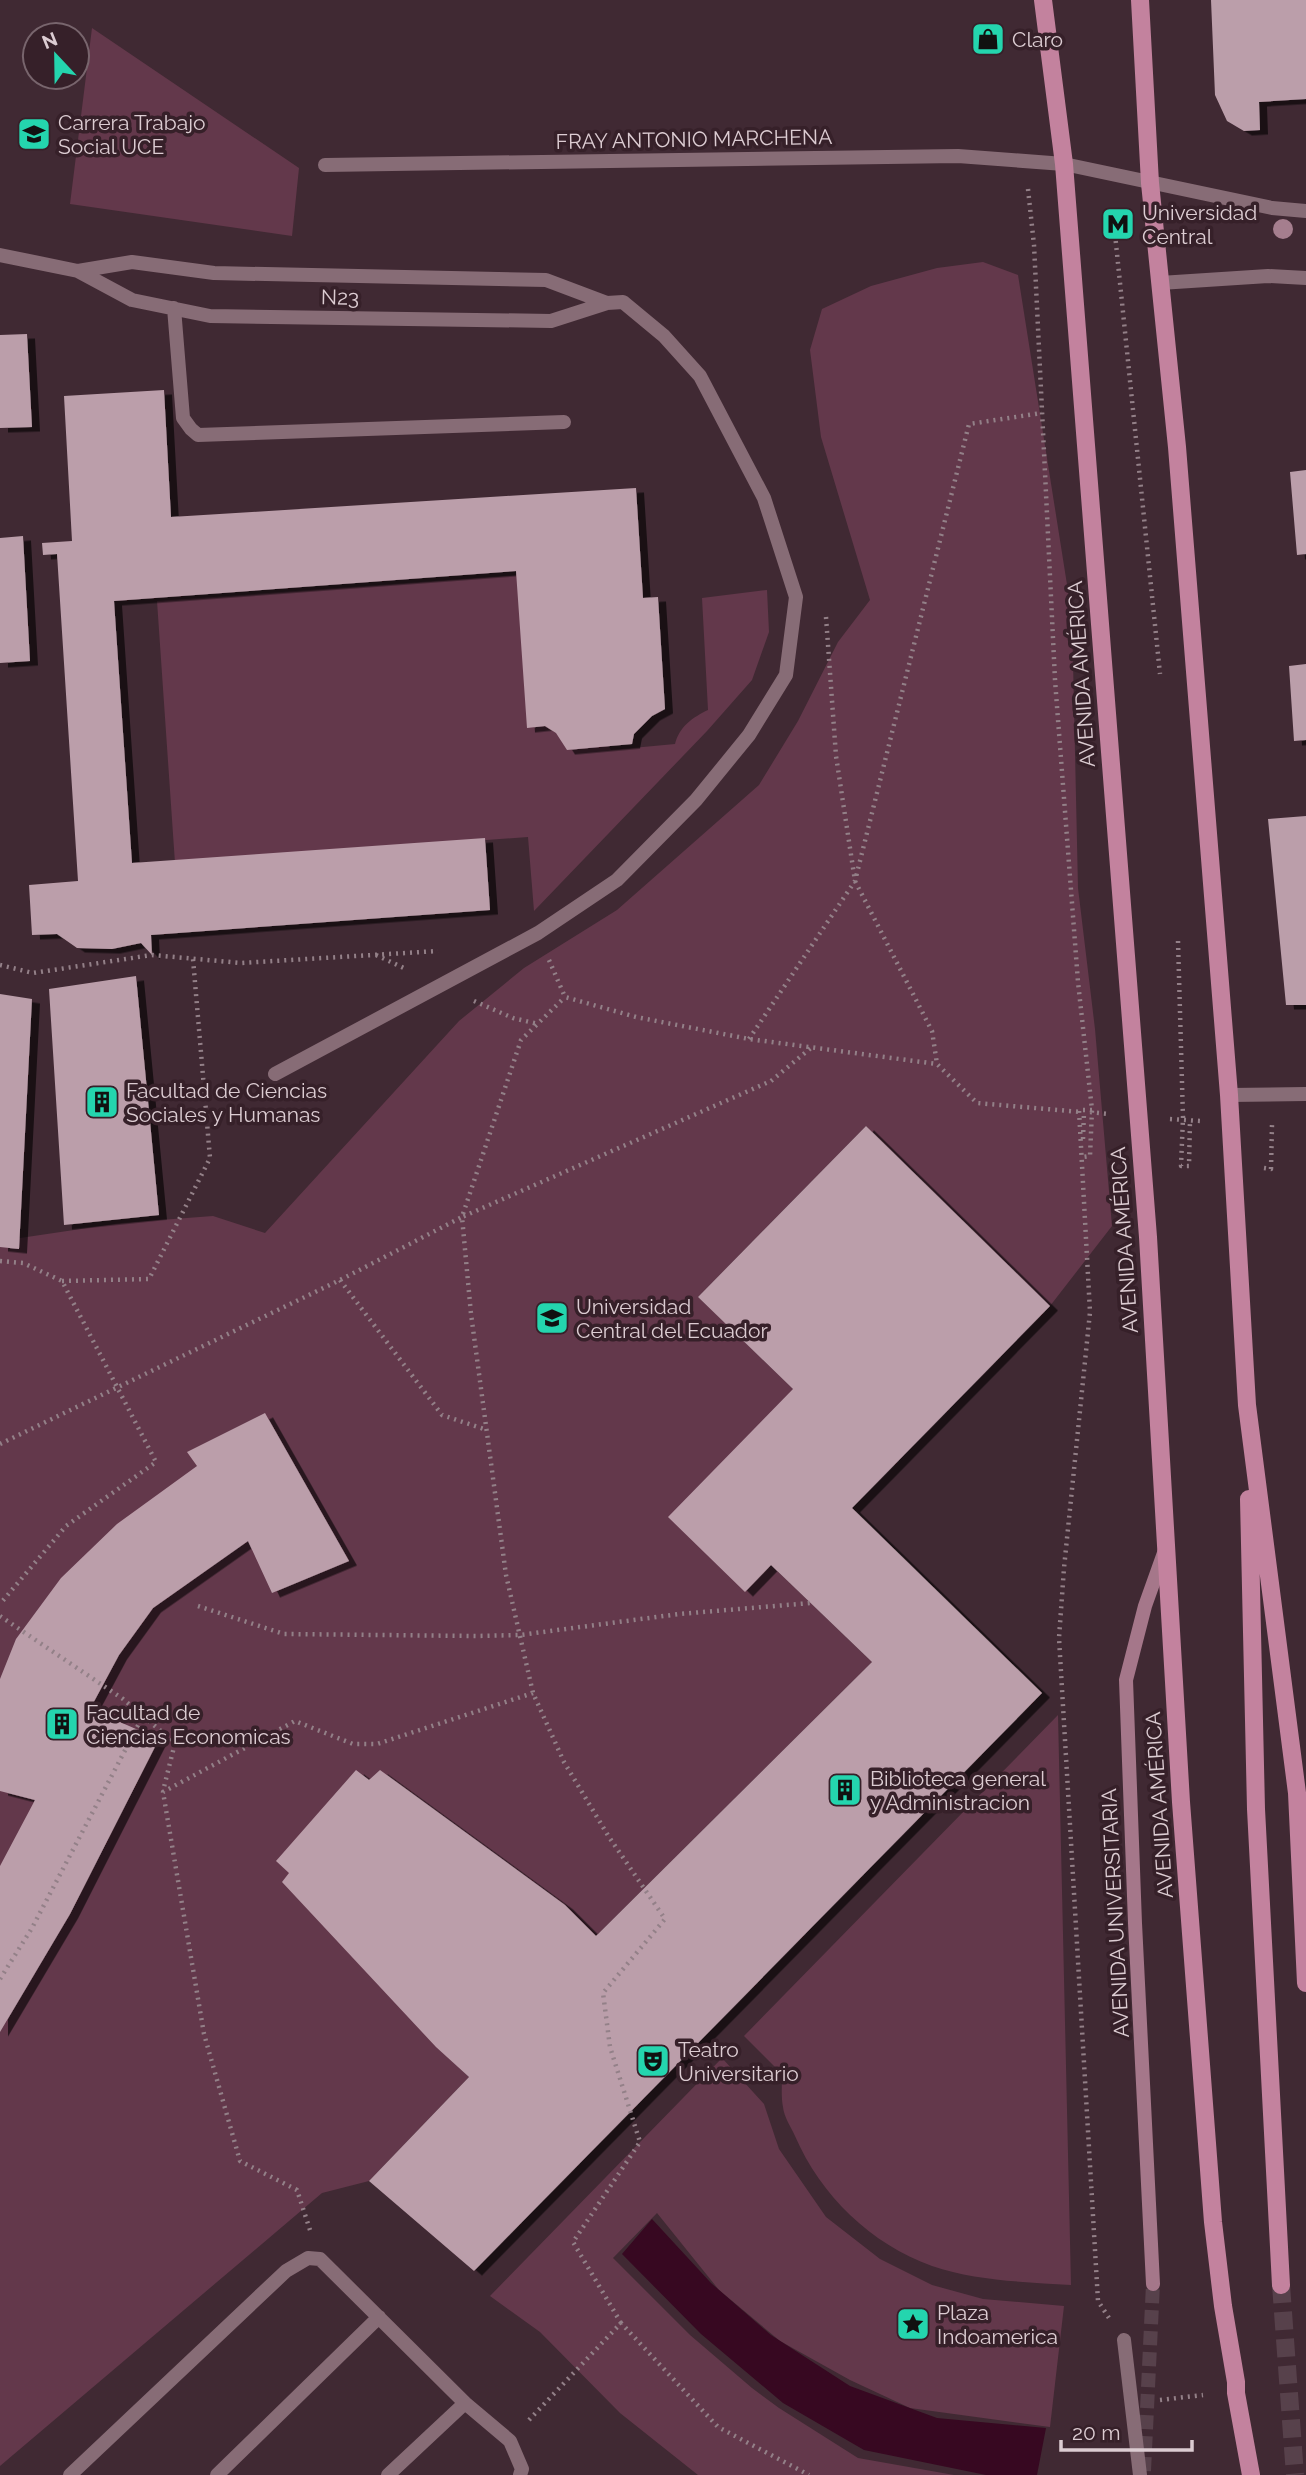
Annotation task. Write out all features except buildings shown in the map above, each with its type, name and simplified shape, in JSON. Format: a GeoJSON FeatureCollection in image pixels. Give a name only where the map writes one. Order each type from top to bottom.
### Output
{"type":"FeatureCollection","features":[{"type":"Feature","properties":{"kind":"main road","name":"AVENIDA AMÉRICA"},"geometry":{"type":"LineString","coordinates":[[1043,0],[1064,164],[1148,1237],[1181,1802],[1213,2222],[1236,2393],[1251,2475]]}},
{"type":"Feature","properties":{"kind":"main road"},"geometry":{"type":"LineString","coordinates":[[1140,0],[1150,183],[1177,447],[1229,1095],[1247,1405],[1256,1809],[1281,2284]]}},
{"type":"Feature","properties":{"kind":"main road"},"geometry":{"type":"LineString","coordinates":[[1247,1405],[1297,1793],[1306,1983]]}},
{"type":"Feature","properties":{"kind":"main road","name":"AVENIDA UNIVERSITARIA"},"geometry":{"type":"LineString","coordinates":[[1153,2284],[1126,1680],[1145,1606],[1166,1546]]}},
{"type":"Feature","properties":{"kind":"street","name":"FRAY ANTONIO MARCHENA"},"geometry":{"type":"LineString","coordinates":[[325,165],[958,156],[1064,164],[1272,208],[1306,211]]}},
{"type":"Feature","properties":{"kind":"street","name":"N23"},"geometry":{"type":"LineString","coordinates":[[0,255],[79,271],[132,300],[210,316],[551,321],[607,303],[623,302],[664,336],[700,376],[764,498],[796,597],[786,675],[749,735],[696,800],[617,880],[538,933],[275,1074]]}},
{"type":"Feature","properties":{"kind":"street","name":"N23"},"geometry":{"type":"LineString","coordinates":[[79,271],[132,262],[215,273],[546,280],[607,303]]}},
{"type":"Feature","properties":{"kind":"street"},"geometry":{"type":"LineString","coordinates":[[1160,283],[1268,276],[1306,278]]}},
{"type":"Feature","properties":{"kind":"street"},"geometry":{"type":"LineString","coordinates":[[174,308],[183,418],[198,435],[564,422]]}},
{"type":"Feature","properties":{"kind":"street"},"geometry":{"type":"LineString","coordinates":[[1229,1095],[1306,1094]]}},
{"type":"Feature","properties":{"kind":"street"},"geometry":{"type":"LineString","coordinates":[[69,2475],[286,2271],[308,2258],[320,2259],[465,2403],[510,2441],[522,2469],[520,2475]]}},
{"type":"Feature","properties":{"kind":"street"},"geometry":{"type":"LineString","coordinates":[[217,2475],[379,2317]]}},
{"type":"Feature","properties":{"kind":"street"},"geometry":{"type":"LineString","coordinates":[[1124,2340],[1139,2475]]}},
{"type":"Feature","properties":{"kind":"street"},"geometry":{"type":"LineString","coordinates":[[388,2475],[465,2403]]}},
{"type":"Feature","properties":{"kind":"path"},"geometry":{"type":"LineString","coordinates":[[1027,177],[1034,245],[1057,707],[1078,982],[1091,1110],[1090,1156],[1083,1157],[1084,1112]]}},
{"type":"Feature","properties":{"kind":"path"},"geometry":{"type":"LineString","coordinates":[[1115,234],[1160,675]]}},
{"type":"Feature","properties":{"kind":"path"},"geometry":{"type":"LineString","coordinates":[[1107,236],[1124,234]]}},
{"type":"Feature","properties":{"kind":"path"},"geometry":{"type":"LineString","coordinates":[[749,1039],[855,881],[969,424],[1042,413]]}},
{"type":"Feature","properties":{"kind":"path"},"geometry":{"type":"LineString","coordinates":[[825,606],[836,756],[855,881],[932,1031],[937,1064]]}},
{"type":"Feature","properties":{"kind":"path"},"geometry":{"type":"LineString","coordinates":[[538,933],[565,997]]}},
{"type":"Feature","properties":{"kind":"path"},"geometry":{"type":"LineString","coordinates":[[1178,942],[1183,1118],[1181,1166],[1189,1166],[1190,1121]]}},
{"type":"Feature","properties":{"kind":"path"},"geometry":{"type":"LineString","coordinates":[[0,965],[33,973],[152,955],[241,963],[442,950]]}},
{"type":"Feature","properties":{"kind":"path"},"geometry":{"type":"LineString","coordinates":[[0,1261],[23,1264],[62,1280],[149,1279],[210,1158],[193,959]]}},
{"type":"Feature","properties":{"kind":"path"},"geometry":{"type":"LineString","coordinates":[[565,997],[636,1017],[749,1039],[937,1064],[977,1103],[995,1105]]}},
{"type":"Feature","properties":{"kind":"path"},"geometry":{"type":"LineString","coordinates":[[565,997],[521,1040],[462,1217],[506,1575],[533,1693],[564,1762],[609,1837],[665,1919],[603,1993],[610,2047],[640,2142],[573,2242],[621,2323],[718,2427],[809,2475]]}},
{"type":"Feature","properties":{"kind":"path"},"geometry":{"type":"LineString","coordinates":[[0,1444],[340,1280],[462,1217],[771,1081],[812,1047]]}},
{"type":"Feature","properties":{"kind":"path"},"geometry":{"type":"LineString","coordinates":[[1091,1110],[1079,1110],[1090,1312],[1059,1638],[1098,2301],[1124,2340]]}},
{"type":"Feature","properties":{"kind":"path"},"geometry":{"type":"LineString","coordinates":[[1266,1121],[1264,1169],[1271,1169],[1273,1125]]}},
{"type":"Feature","properties":{"kind":"path"},"geometry":{"type":"LineString","coordinates":[[0,1604],[66,1526],[156,1462],[62,1280]]}},
{"type":"Feature","properties":{"kind":"path"},"geometry":{"type":"LineString","coordinates":[[340,1280],[442,1415],[487,1430]]}},
{"type":"Feature","properties":{"kind":"path"},"geometry":{"type":"LineString","coordinates":[[198,1606],[284,1634],[520,1635],[679,1614],[811,1604]]}},
{"type":"Feature","properties":{"kind":"path"},"geometry":{"type":"LineString","coordinates":[[0,1616],[123,1699],[175,1743],[163,1792],[204,2034],[240,2161],[297,2190],[320,2259]]}},
{"type":"Feature","properties":{"kind":"path"},"geometry":{"type":"LineString","coordinates":[[163,1792],[295,1721],[353,1744],[377,1744],[533,1693]]}},
{"type":"Feature","properties":{"kind":"path"},"geometry":{"type":"LineString","coordinates":[[0,1979],[33,1928],[143,1716]]}},
{"type":"Feature","properties":{"kind":"path"},"geometry":{"type":"LineString","coordinates":[[510,2441],[621,2323]]}},
{"type":"Feature","properties":{"kind":"path"},"geometry":{"type":"LineString","coordinates":[[1131,2403],[1203,2395]]}},
{"type":"Feature","properties":{"kind":"shaded area"},"geometry":{"type":"Polygon","coordinates":[[[92,28],[299,168],[292,236],[70,204],[84,91],[91,91],[92,28]]]}},
{"type":"Feature","properties":{"kind":"shaded area"},"geometry":{"type":"Polygon","coordinates":[[[983,262],[1018,275],[1072,616],[1078,888],[1095,1029],[1112,1226],[1050,1306],[866,1126],[698,1297],[793,1389],[771,1565],[872,1662],[596,1936],[565,1906],[437,2047],[469,2077],[369,2181],[322,2193],[0,2466],[0,1241],[121,1223],[213,1216],[265,1233],[459,1021],[524,968],[617,910],[759,785],[798,721],[838,642],[870,600],[821,437],[810,350],[822,309],[871,286],[937,268],[983,262]]]}},
{"type":"Feature","properties":{"kind":"shaded area"},"geometry":{"type":"Polygon","coordinates":[[[560,572],[600,734],[611,750],[675,744],[687,723],[708,710],[702,598],[767,590],[769,632],[752,680],[707,731],[534,911],[528,837],[175,863],[157,601],[560,572]]]}},
{"type":"Feature","properties":{"kind":"shaded area"},"geometry":{"type":"Polygon","coordinates":[[[1058,1715],[1071,2285],[1001,2280],[949,2271],[910,2257],[869,2231],[850,2215],[819,2179],[785,2114],[782,2074],[744,2036],[1058,1715]]]}},
{"type":"Feature","properties":{"kind":"shaded area"},"geometry":{"type":"Polygon","coordinates":[[[722,2058],[764,2104],[779,2149],[826,2217],[880,2259],[932,2285],[983,2299],[1064,2306],[1050,2427],[910,2408],[850,2380],[780,2341],[719,2290],[657,2213],[613,2258],[690,2335],[779,2408],[858,2458],[954,2475],[698,2475],[620,2413],[540,2332],[490,2296],[722,2058]]]}},
{"type":"Feature","properties":{"kind":"shaded area"},"geometry":{"type":"Polygon","coordinates":[[[652,2219],[711,2283],[771,2335],[850,2386],[937,2418],[1046,2428],[1037,2475],[986,2475],[864,2450],[783,2403],[701,2334],[622,2254],[652,2219]]]}},
{"type":"Feature","properties":{"kind":"tunnel"},"geometry":{"type":"LineString","coordinates":[[1144,2471],[1153,2284]]}},
{"type":"Feature","properties":{"kind":"tunnel"},"geometry":{"type":"LineString","coordinates":[[1281,2285],[1295,2475]]}},
{"type":"Feature","properties":{"kind":"place","name":"Claro"},"geometry":{"type":"Point","coordinates":[988,39]}},
{"type":"Feature","properties":{"kind":"place","name":"Carrera Trabajo Social UCE"},"geometry":{"type":"Point","coordinates":[34,134]}},
{"type":"Feature","properties":{"kind":"place","name":"Universidad Central"},"geometry":{"type":"Point","coordinates":[1118,224]}},
{"type":"Feature","properties":{"kind":"place","name":"Facultad de Ciencias Sociales y Humanas"},"geometry":{"type":"Point","coordinates":[102,1102]}},
{"type":"Feature","properties":{"kind":"place","name":"Universidad Central del Ecuador"},"geometry":{"type":"Point","coordinates":[552,1318]}},
{"type":"Feature","properties":{"kind":"place","name":"Facultad de Ciencias Economicas"},"geometry":{"type":"Point","coordinates":[62,1724]}},
{"type":"Feature","properties":{"kind":"place","name":"Biblioteca general y Administracion"},"geometry":{"type":"Point","coordinates":[845,1790]}},
{"type":"Feature","properties":{"kind":"place","name":"Teatro Universitario"},"geometry":{"type":"Point","coordinates":[653,2061]}},
{"type":"Feature","properties":{"kind":"place","name":"Plaza Indoamerica"},"geometry":{"type":"Point","coordinates":[913,2324]}}]}
